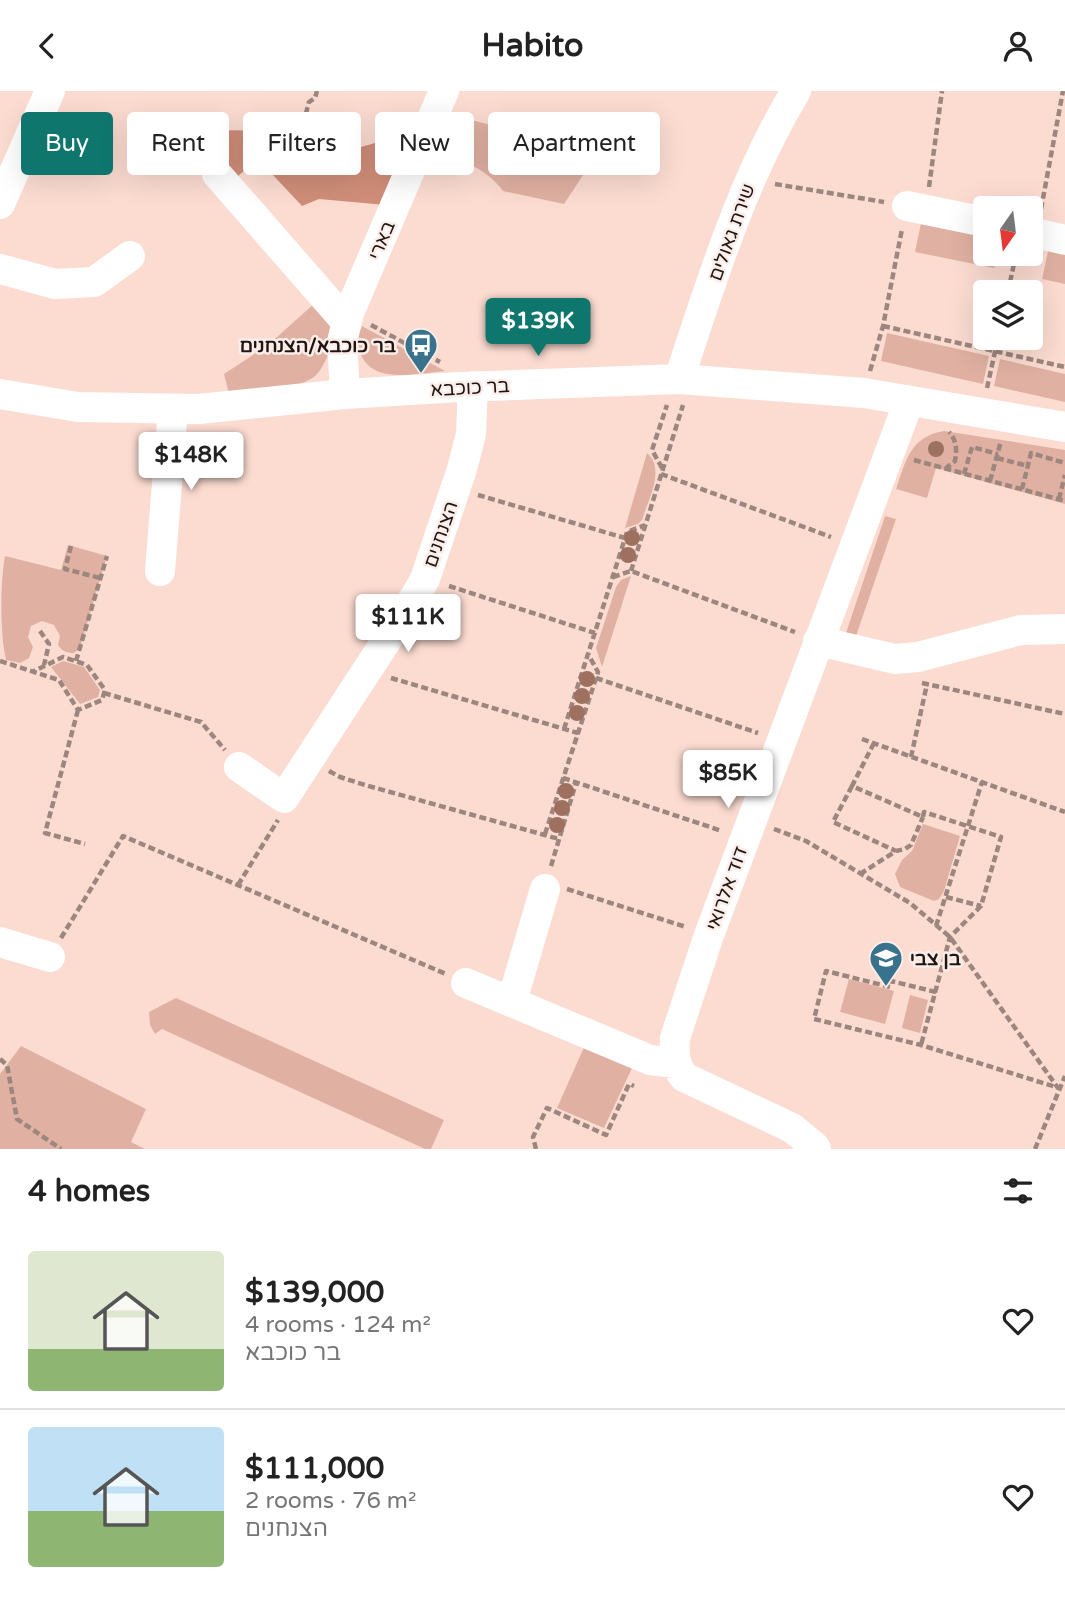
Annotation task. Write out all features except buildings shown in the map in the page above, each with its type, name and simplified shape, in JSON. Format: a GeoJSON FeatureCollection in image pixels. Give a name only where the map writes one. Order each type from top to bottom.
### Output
{"type":"FeatureCollection","features":[{"type":"Feature","properties":{"kind":"street"},"geometry":{"type":"LineString","coordinates":[[0,204],[50,91]]}},
{"type":"Feature","properties":{"kind":"street","name":"בארי"},"geometry":{"type":"LineString","coordinates":[[345,394],[342,342],[348,318],[444,91]]}},
{"type":"Feature","properties":{"kind":"street","name":"שירת גאולים"},"geometry":{"type":"LineString","coordinates":[[682,379],[721,255],[749,180],[796,91]]}},
{"type":"Feature","properties":{"kind":"street"},"geometry":{"type":"LineString","coordinates":[[218,175],[348,318]]}},
{"type":"Feature","properties":{"kind":"street"},"geometry":{"type":"LineString","coordinates":[[916,207],[973,219]]}},
{"type":"Feature","properties":{"kind":"street"},"geometry":{"type":"LineString","coordinates":[[0,269],[55,283],[94,282],[130,256]]}},
{"type":"Feature","properties":{"kind":"street","name":"בר כוכבא"},"geometry":{"type":"LineString","coordinates":[[0,394],[78,407],[199,409],[345,394],[466,386],[682,379],[864,393],[1065,426]]}},
{"type":"Feature","properties":{"kind":"street","name":"הצנחנים"},"geometry":{"type":"LineString","coordinates":[[284,799],[425,579],[471,434],[466,386]]}},
{"type":"Feature","properties":{"kind":"street","name":"דוד אלרואי"},"geometry":{"type":"LineString","coordinates":[[676,1063],[675,1038],[709,935],[909,401]]}},
{"type":"Feature","properties":{"kind":"street"},"geometry":{"type":"LineString","coordinates":[[160,571],[173,409]]}},
{"type":"Feature","properties":{"kind":"street"},"geometry":{"type":"LineString","coordinates":[[818,641],[895,659],[918,657],[1021,630],[1065,629]]}},
{"type":"Feature","properties":{"kind":"street"},"geometry":{"type":"LineString","coordinates":[[239,767],[284,799]]}},
{"type":"Feature","properties":{"kind":"street"},"geometry":{"type":"LineString","coordinates":[[512,1001],[546,886]]}},
{"type":"Feature","properties":{"kind":"street"},"geometry":{"type":"LineString","coordinates":[[0,942],[50,957]]}},
{"type":"Feature","properties":{"kind":"street"},"geometry":{"type":"LineString","coordinates":[[466,982],[650,1060],[676,1063],[684,1077],[792,1128],[816,1149]]}},
{"type":"Feature","properties":{"kind":"path"},"geometry":{"type":"LineString","coordinates":[[306,112],[309,102],[315,98],[317,91]]}},
{"type":"Feature","properties":{"kind":"path"},"geometry":{"type":"LineString","coordinates":[[870,372],[916,207],[942,91]]}},
{"type":"Feature","properties":{"kind":"path"},"geometry":{"type":"LineString","coordinates":[[1043,206],[1063,91]]}},
{"type":"Feature","properties":{"kind":"path"},"geometry":{"type":"LineString","coordinates":[[749,180],[916,207]]}},
{"type":"Feature","properties":{"kind":"path"},"geometry":{"type":"LineString","coordinates":[[348,318],[460,373],[466,386]]}},
{"type":"Feature","properties":{"kind":"path"},"geometry":{"type":"LineString","coordinates":[[883,326],[1065,367]]}},
{"type":"Feature","properties":{"kind":"path"},"geometry":{"type":"LineString","coordinates":[[985,394],[995,351]]}},
{"type":"Feature","properties":{"kind":"path"},"geometry":{"type":"LineString","coordinates":[[631,571],[662,471],[682,379]]}},
{"type":"Feature","properties":{"kind":"path"},"geometry":{"type":"LineString","coordinates":[[682,379],[652,450],[662,471],[854,545]]}},
{"type":"Feature","properties":{"kind":"path"},"geometry":{"type":"LineString","coordinates":[[945,469],[955,461],[956,448],[947,429]]}},
{"type":"Feature","properties":{"kind":"path"},"geometry":{"type":"LineString","coordinates":[[964,474],[972,447],[1028,466]]}},
{"type":"Feature","properties":{"kind":"path"},"geometry":{"type":"LineString","coordinates":[[1022,489],[1031,453],[1065,463]]}},
{"type":"Feature","properties":{"kind":"path"},"geometry":{"type":"LineString","coordinates":[[990,481],[998,454]]}},
{"type":"Feature","properties":{"kind":"path"},"geometry":{"type":"LineString","coordinates":[[928,464],[1062,500],[1065,475]]}},
{"type":"Feature","properties":{"kind":"path"},"geometry":{"type":"LineString","coordinates":[[456,488],[625,538]]}},
{"type":"Feature","properties":{"kind":"path"},"geometry":{"type":"LineString","coordinates":[[564,729],[626,532],[645,525]]}},
{"type":"Feature","properties":{"kind":"path"},"geometry":{"type":"LineString","coordinates":[[71,546],[65,569],[100,578]]}},
{"type":"Feature","properties":{"kind":"path"},"geometry":{"type":"LineString","coordinates":[[76,661],[107,556]]}},
{"type":"Feature","properties":{"kind":"path"},"geometry":{"type":"LineString","coordinates":[[612,578],[631,571],[818,641]]}},
{"type":"Feature","properties":{"kind":"path"},"geometry":{"type":"LineString","coordinates":[[425,579],[595,632]]}},
{"type":"Feature","properties":{"kind":"path"},"geometry":{"type":"LineString","coordinates":[[40,631],[49,644],[44,666]]}},
{"type":"Feature","properties":{"kind":"path"},"geometry":{"type":"LineString","coordinates":[[545,834],[598,672],[588,654]]}},
{"type":"Feature","properties":{"kind":"path"},"geometry":{"type":"LineString","coordinates":[[32,672],[63,657],[87,665],[105,690],[102,700],[78,710]]}},
{"type":"Feature","properties":{"kind":"path"},"geometry":{"type":"LineString","coordinates":[[0,661],[59,680],[78,710],[45,833],[85,844]]}},
{"type":"Feature","properties":{"kind":"path"},"geometry":{"type":"LineString","coordinates":[[366,671],[578,733]]}},
{"type":"Feature","properties":{"kind":"path"},"geometry":{"type":"LineString","coordinates":[[596,678],[781,741]]}},
{"type":"Feature","properties":{"kind":"path"},"geometry":{"type":"LineString","coordinates":[[914,681],[1065,714]]}},
{"type":"Feature","properties":{"kind":"path"},"geometry":{"type":"LineString","coordinates":[[911,757],[927,684]]}},
{"type":"Feature","properties":{"kind":"path"},"geometry":{"type":"LineString","coordinates":[[104,693],[201,722],[239,767]]}},
{"type":"Feature","properties":{"kind":"path"},"geometry":{"type":"LineString","coordinates":[[862,739],[1065,812]]}},
{"type":"Feature","properties":{"kind":"path"},"geometry":{"type":"LineString","coordinates":[[874,743],[833,823],[896,851]]}},
{"type":"Feature","properties":{"kind":"path"},"geometry":{"type":"LineString","coordinates":[[311,756],[319,765],[340,777],[559,838]]}},
{"type":"Feature","properties":{"kind":"path"},"geometry":{"type":"LineString","coordinates":[[563,779],[748,829],[806,841],[910,903],[950,937],[1059,1088]]}},
{"type":"Feature","properties":{"kind":"path"},"geometry":{"type":"LineString","coordinates":[[936,926],[982,782]]}},
{"type":"Feature","properties":{"kind":"path"},"geometry":{"type":"LineString","coordinates":[[576,783],[546,886],[697,931]]}},
{"type":"Feature","properties":{"kind":"path"},"geometry":{"type":"LineString","coordinates":[[852,786],[923,817]]}},
{"type":"Feature","properties":{"kind":"path"},"geometry":{"type":"LineString","coordinates":[[238,885],[289,802],[284,799]]}},
{"type":"Feature","properties":{"kind":"path"},"geometry":{"type":"LineString","coordinates":[[860,874],[896,851],[911,845],[925,812],[1001,837],[981,906],[950,937],[921,1045]]}},
{"type":"Feature","properties":{"kind":"path"},"geometry":{"type":"LineString","coordinates":[[50,957],[123,836],[466,982]]}},
{"type":"Feature","properties":{"kind":"path"},"geometry":{"type":"LineString","coordinates":[[946,897],[981,906]]}},
{"type":"Feature","properties":{"kind":"path"},"geometry":{"type":"LineString","coordinates":[[936,992],[891,981],[890,987],[826,971],[814,1019],[921,1045],[1059,1088]]}},
{"type":"Feature","properties":{"kind":"path"},"geometry":{"type":"LineString","coordinates":[[0,1059],[7,1065],[17,1119],[61,1149]]}},
{"type":"Feature","properties":{"kind":"path"},"geometry":{"type":"LineString","coordinates":[[1035,1149],[1065,1076]]}},
{"type":"Feature","properties":{"kind":"path"},"geometry":{"type":"LineString","coordinates":[[536,1149],[533,1137],[547,1108],[606,1135],[629,1084],[634,1086]]}},
{"type":"Feature","properties":{"kind":"shaded area"},"geometry":{"type":"Polygon","coordinates":[[[474,121],[488,124],[488,175],[474,167],[474,121]]]}},
{"type":"Feature","properties":{"kind":"shaded area"},"geometry":{"type":"Polygon","coordinates":[[[229,130],[243,130],[243,172],[231,182],[225,175],[229,175],[229,130]]]}},
{"type":"Feature","properties":{"kind":"shaded area"},"geometry":{"type":"Polygon","coordinates":[[[375,143],[375,175],[400,175],[386,205],[319,199],[302,206],[273,175],[361,175],[361,147],[375,143]]]}},
{"type":"Feature","properties":{"kind":"shaded area"},"geometry":{"type":"Polygon","coordinates":[[[488,175],[583,175],[564,204],[503,191],[488,175]]]}},
{"type":"Feature","properties":{"kind":"shaded area"},"geometry":{"type":"Polygon","coordinates":[[[921,223],[973,234],[973,264],[915,252],[921,223]]]}},
{"type":"Feature","properties":{"kind":"shaded area"},"geometry":{"type":"Polygon","coordinates":[[[1049,247],[1065,250],[1065,284],[1042,279],[1049,247]]]}},
{"type":"Feature","properties":{"kind":"shaded area"},"geometry":{"type":"Polygon","coordinates":[[[315,303],[338,327],[318,373],[311,379],[289,387],[229,394],[224,374],[268,345],[315,303]]]}},
{"type":"Feature","properties":{"kind":"shaded area"},"geometry":{"type":"Polygon","coordinates":[[[360,325],[445,371],[397,375],[374,370],[360,352],[360,325]]]}},
{"type":"Feature","properties":{"kind":"shaded area"},"geometry":{"type":"Polygon","coordinates":[[[887,333],[989,356],[983,384],[881,361],[887,333]]]}},
{"type":"Feature","properties":{"kind":"shaded area"},"geometry":{"type":"Polygon","coordinates":[[[1000,359],[1065,374],[1065,402],[994,386],[1000,359]]]}},
{"type":"Feature","properties":{"kind":"shaded area"},"geometry":{"type":"Polygon","coordinates":[[[944,431],[1065,450],[1065,504],[936,468],[927,498],[896,489],[911,451],[924,439],[944,431]]]}},
{"type":"Feature","properties":{"kind":"shaded area"},"geometry":{"type":"Polygon","coordinates":[[[647,453],[655,467],[654,485],[642,520],[625,528],[647,453]]]}},
{"type":"Feature","properties":{"kind":"shaded area"},"geometry":{"type":"Polygon","coordinates":[[[885,516],[896,519],[855,639],[845,636],[885,516]]]}},
{"type":"Feature","properties":{"kind":"shaded area"},"geometry":{"type":"Polygon","coordinates":[[[68,545],[107,556],[80,648],[74,653],[63,650],[58,645],[60,636],[54,625],[42,621],[31,626],[28,637],[33,647],[29,658],[20,663],[6,660],[1,609],[5,556],[61,570],[68,545]]]}},
{"type":"Feature","properties":{"kind":"shaded area"},"geometry":{"type":"Polygon","coordinates":[[[631,576],[602,667],[596,648],[616,587],[621,580],[631,576]]]}},
{"type":"Feature","properties":{"kind":"shaded area"},"geometry":{"type":"Polygon","coordinates":[[[63,661],[84,667],[100,690],[98,697],[80,704],[51,667],[63,661]]]}},
{"type":"Feature","properties":{"kind":"shaded area"},"geometry":{"type":"Polygon","coordinates":[[[923,824],[960,836],[944,891],[939,899],[934,901],[900,887],[895,874],[902,860],[912,851],[923,824]]]}},
{"type":"Feature","properties":{"kind":"shaded area"},"geometry":{"type":"Polygon","coordinates":[[[849,979],[894,991],[885,1024],[840,1012],[849,979]]]}},
{"type":"Feature","properties":{"kind":"shaded area"},"geometry":{"type":"Polygon","coordinates":[[[910,995],[928,1000],[920,1033],[902,1028],[910,995]]]}},
{"type":"Feature","properties":{"kind":"shaded area"},"geometry":{"type":"Polygon","coordinates":[[[176,998],[444,1120],[431,1149],[425,1149],[162,1029],[155,1034],[150,1025],[149,1012],[176,998]]]}},
{"type":"Feature","properties":{"kind":"shaded area"},"geometry":{"type":"Polygon","coordinates":[[[585,1045],[632,1068],[604,1128],[557,1108],[585,1045]]]}},
{"type":"Feature","properties":{"kind":"shaded area"},"geometry":{"type":"Polygon","coordinates":[[[21,1046],[146,1109],[131,1142],[145,1149],[0,1149],[0,1074],[21,1046]]]}},
{"type":"Feature","properties":{"kind":"place","name":"בר כוכבא/הצנחנים"},"geometry":{"type":"Point","coordinates":[421,375]}},
{"type":"Feature","properties":{"kind":"place","name":"בן צבי"},"geometry":{"type":"Point","coordinates":[886,988]}}]}
